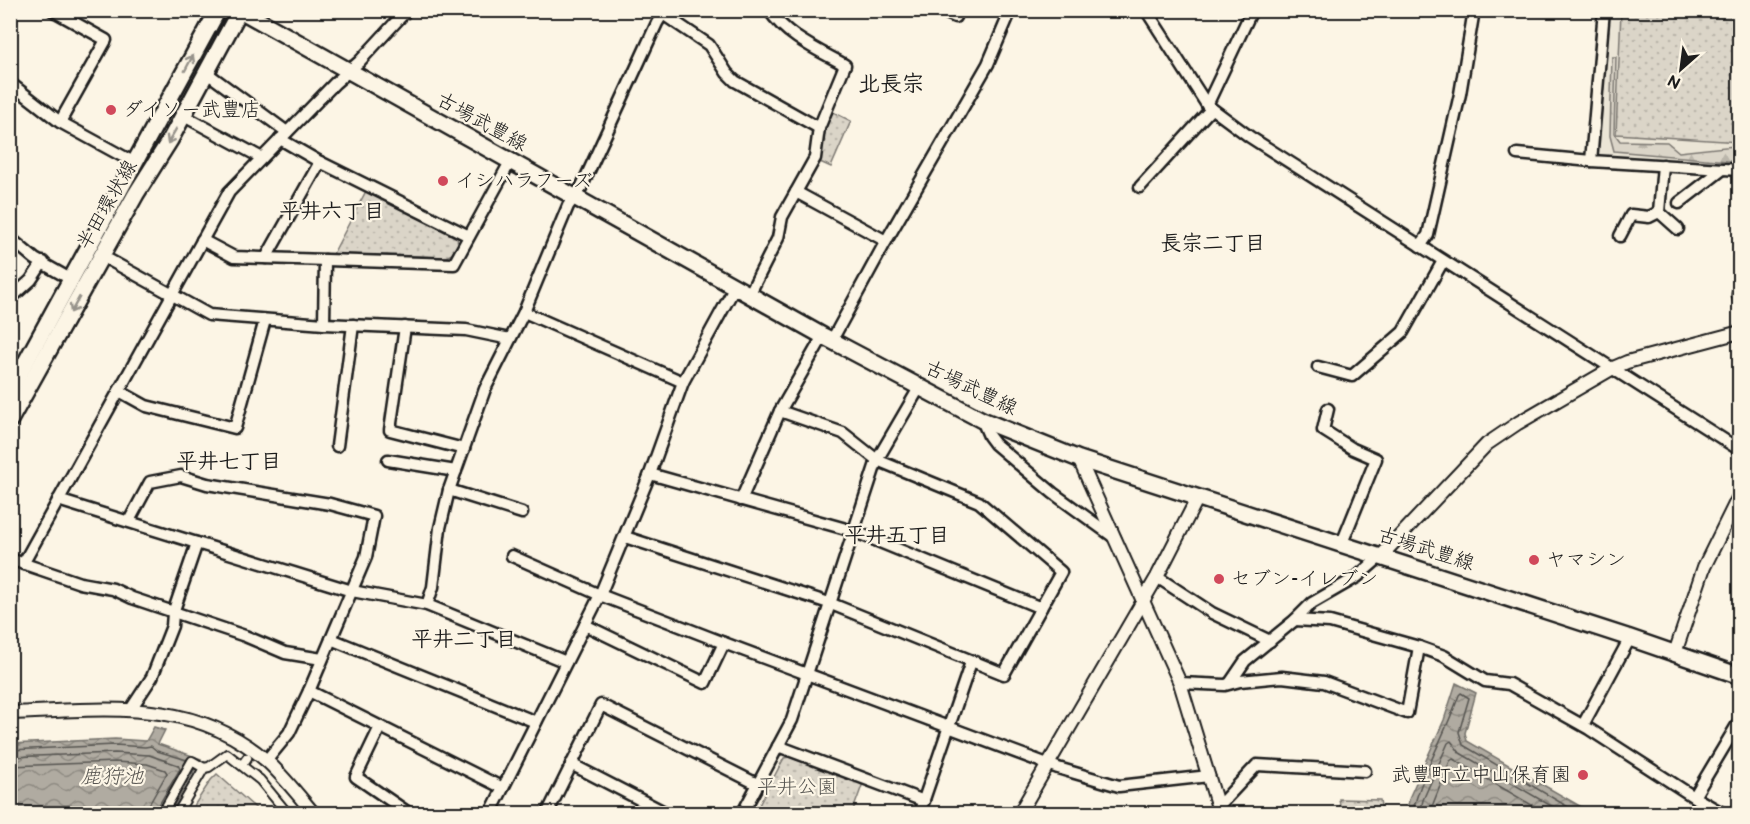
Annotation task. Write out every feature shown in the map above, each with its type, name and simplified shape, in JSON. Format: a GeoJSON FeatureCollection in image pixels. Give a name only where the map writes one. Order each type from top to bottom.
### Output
{"type":"FeatureCollection","features":[{"type":"Feature","properties":{"kind":"main road","name":"半田環状線"},"geometry":{"type":"LineString","coordinates":[[10,391],[218,10]]}},
{"type":"Feature","properties":{"kind":"main road","name":"半田環状線"},"geometry":{"type":"LineString","coordinates":[[10,420],[184,116],[240,11]]}},
{"type":"Feature","properties":{"kind":"main road","name":"古場武豊線"},"geometry":{"type":"LineString","coordinates":[[240,11],[827,338],[982,420],[1079,459],[1342,543],[1740,676]]}},
{"type":"Feature","properties":{"kind":"street"},"geometry":{"type":"LineString","coordinates":[[52,10],[106,40],[60,122]]}},
{"type":"Feature","properties":{"kind":"street"},"geometry":{"type":"LineString","coordinates":[[23,564],[229,192],[359,62],[407,10]]}},
{"type":"Feature","properties":{"kind":"street"},"geometry":{"type":"LineString","coordinates":[[749,295],[778,238],[782,217],[815,158],[819,128],[845,65],[787,32],[769,10]]}},
{"type":"Feature","properties":{"kind":"street"},"geometry":{"type":"LineString","coordinates":[[940,10],[955,17],[957,10]]}},
{"type":"Feature","properties":{"kind":"street"},"geometry":{"type":"LineString","coordinates":[[741,500],[780,411],[886,241],[988,64],[1011,10]]}},
{"type":"Feature","properties":{"kind":"street"},"geometry":{"type":"LineString","coordinates":[[1146,10],[1209,107],[1250,137],[1740,450]]}},
{"type":"Feature","properties":{"kind":"street"},"geometry":{"type":"LineString","coordinates":[[1140,187],[1209,107],[1252,10]]}},
{"type":"Feature","properties":{"kind":"street"},"geometry":{"type":"LineString","coordinates":[[1420,246],[1428,235],[1460,94],[1474,10]]}},
{"type":"Feature","properties":{"kind":"street"},"geometry":{"type":"LineString","coordinates":[[1591,161],[1604,10]]}},
{"type":"Feature","properties":{"kind":"street"},"geometry":{"type":"LineString","coordinates":[[427,605],[433,587],[440,528],[449,490],[485,388],[524,312],[568,206],[581,188],[664,12],[709,45],[735,81],[819,128]]}},
{"type":"Feature","properties":{"kind":"street"},"geometry":{"type":"LineString","coordinates":[[207,73],[284,136],[320,162],[469,236]]}},
{"type":"Feature","properties":{"kind":"street"},"geometry":{"type":"LineString","coordinates":[[10,83],[60,122],[135,163]]}},
{"type":"Feature","properties":{"kind":"street"},"geometry":{"type":"LineString","coordinates":[[184,116],[262,158]]}},
{"type":"Feature","properties":{"kind":"street"},"geometry":{"type":"LineString","coordinates":[[1517,154],[1740,170]]}},
{"type":"Feature","properties":{"kind":"street"},"geometry":{"type":"LineString","coordinates":[[266,258],[320,162]]}},
{"type":"Feature","properties":{"kind":"street"},"geometry":{"type":"LineString","coordinates":[[202,240],[234,257],[454,264],[510,162]]}},
{"type":"Feature","properties":{"kind":"street"},"geometry":{"type":"LineString","coordinates":[[1659,212],[1663,165]]}},
{"type":"Feature","properties":{"kind":"street"},"geometry":{"type":"LineString","coordinates":[[1679,203],[1723,169]]}},
{"type":"Feature","properties":{"kind":"street"},"geometry":{"type":"LineString","coordinates":[[796,192],[886,241]]}},
{"type":"Feature","properties":{"kind":"street"},"geometry":{"type":"LineString","coordinates":[[1659,212],[1678,229]]}},
{"type":"Feature","properties":{"kind":"street"},"geometry":{"type":"LineString","coordinates":[[1620,236],[1631,215],[1649,217],[1659,212]]}},
{"type":"Feature","properties":{"kind":"street"},"geometry":{"type":"LineString","coordinates":[[10,238],[35,259],[72,280]]}},
{"type":"Feature","properties":{"kind":"street"},"geometry":{"type":"LineString","coordinates":[[102,256],[209,315],[324,324],[477,331],[510,339]]}},
{"type":"Feature","properties":{"kind":"street"},"geometry":{"type":"LineString","coordinates":[[324,324],[325,260]]}},
{"type":"Feature","properties":{"kind":"street"},"geometry":{"type":"LineString","coordinates":[[1318,367],[1352,376],[1403,333],[1443,261]]}},
{"type":"Feature","properties":{"kind":"street"},"geometry":{"type":"LineString","coordinates":[[10,299],[31,280],[43,262]]}},
{"type":"Feature","properties":{"kind":"street"},"geometry":{"type":"LineString","coordinates":[[1740,279],[1738,295],[1740,303]]}},
{"type":"Feature","properties":{"kind":"street"},"geometry":{"type":"LineString","coordinates":[[490,813],[600,595],[650,474],[683,382],[735,287]]}},
{"type":"Feature","properties":{"kind":"street"},"geometry":{"type":"LineString","coordinates":[[524,312],[683,382]]}},
{"type":"Feature","properties":{"kind":"street"},"geometry":{"type":"LineString","coordinates":[[119,391],[146,406],[235,428],[265,320]]}},
{"type":"Feature","properties":{"kind":"street"},"geometry":{"type":"LineString","coordinates":[[337,446],[353,325]]}},
{"type":"Feature","properties":{"kind":"street"},"geometry":{"type":"LineString","coordinates":[[405,327],[390,430],[464,448]]}},
{"type":"Feature","properties":{"kind":"street"},"geometry":{"type":"LineString","coordinates":[[1230,683],[1245,661],[1312,603],[1357,578],[1381,556],[1487,444],[1518,423],[1613,368],[1627,362],[1740,332]]}},
{"type":"Feature","properties":{"kind":"street"},"geometry":{"type":"LineString","coordinates":[[743,813],[792,720],[877,460],[920,387]]}},
{"type":"Feature","properties":{"kind":"street"},"geometry":{"type":"LineString","coordinates":[[1328,408],[1323,430],[1353,449],[1376,459],[1342,543]]}},
{"type":"Feature","properties":{"kind":"street"},"geometry":{"type":"LineString","coordinates":[[625,537],[829,603],[1004,674],[1061,572],[979,502],[877,460],[843,433],[780,411]]}},
{"type":"Feature","properties":{"kind":"street"},"geometry":{"type":"LineString","coordinates":[[982,420],[995,444],[1053,493],[1116,538]]}},
{"type":"Feature","properties":{"kind":"street"},"geometry":{"type":"LineString","coordinates":[[1079,459],[1180,683],[1209,776],[1216,811]]}},
{"type":"Feature","properties":{"kind":"street"},"geometry":{"type":"LineString","coordinates":[[388,460],[456,471]]}},
{"type":"Feature","properties":{"kind":"street"},"geometry":{"type":"LineString","coordinates":[[650,474],[853,531],[1041,608]]}},
{"type":"Feature","properties":{"kind":"street"},"geometry":{"type":"LineString","coordinates":[[129,521],[150,482],[181,476],[207,484],[330,504],[374,516],[366,557],[309,691],[289,733],[266,761]]}},
{"type":"Feature","properties":{"kind":"street"},"geometry":{"type":"LineString","coordinates":[[449,490],[522,513]]}},
{"type":"Feature","properties":{"kind":"street"},"geometry":{"type":"LineString","coordinates":[[1675,653],[1704,567],[1740,494]]}},
{"type":"Feature","properties":{"kind":"street"},"geometry":{"type":"LineString","coordinates":[[1019,813],[1157,577],[1198,497]]}},
{"type":"Feature","properties":{"kind":"street"},"geometry":{"type":"LineString","coordinates":[[58,500],[352,591],[427,605],[566,662]]}},
{"type":"Feature","properties":{"kind":"street"},"geometry":{"type":"LineString","coordinates":[[131,709],[152,677],[172,626],[173,613],[197,543]]}},
{"type":"Feature","properties":{"kind":"street"},"geometry":{"type":"LineString","coordinates":[[512,556],[600,595],[1048,764],[1119,786],[1209,776]]}},
{"type":"Feature","properties":{"kind":"street"},"geometry":{"type":"LineString","coordinates":[[10,559],[80,583],[113,589],[173,613],[245,636],[285,653],[322,660]]}},
{"type":"Feature","properties":{"kind":"street"},"geometry":{"type":"LineString","coordinates":[[1157,577],[1212,613],[1247,632],[1270,641]]}},
{"type":"Feature","properties":{"kind":"street"},"geometry":{"type":"LineString","coordinates":[[1295,620],[1330,622],[1419,647],[1444,656],[1485,681],[1509,684],[1583,726],[1722,813]]}},
{"type":"Feature","properties":{"kind":"street"},"geometry":{"type":"LineString","coordinates":[[585,625],[705,683],[724,643]]}},
{"type":"Feature","properties":{"kind":"street"},"geometry":{"type":"LineString","coordinates":[[1583,726],[1630,638]]}},
{"type":"Feature","properties":{"kind":"street"},"geometry":{"type":"LineString","coordinates":[[331,639],[536,722]]}},
{"type":"Feature","properties":{"kind":"street"},"geometry":{"type":"LineString","coordinates":[[1180,683],[1225,685],[1282,677],[1324,682],[1407,713],[1419,647]]}},
{"type":"Feature","properties":{"kind":"street"},"geometry":{"type":"LineString","coordinates":[[919,813],[971,662]]}},
{"type":"Feature","properties":{"kind":"street"},"geometry":{"type":"LineString","coordinates":[[309,691],[503,788]]}},
{"type":"Feature","properties":{"kind":"street"},"geometry":{"type":"LineString","coordinates":[[547,813],[601,705],[757,784]]}},
{"type":"Feature","properties":{"kind":"street"},"geometry":{"type":"LineString","coordinates":[[10,714],[131,709],[172,715],[205,724],[230,736],[266,761],[314,813]]}},
{"type":"Feature","properties":{"kind":"street"},"geometry":{"type":"LineString","coordinates":[[1694,797],[1740,720]]}},
{"type":"Feature","properties":{"kind":"street"},"geometry":{"type":"LineString","coordinates":[[380,727],[356,777],[410,813]]}},
{"type":"Feature","properties":{"kind":"street"},"geometry":{"type":"LineString","coordinates":[[778,746],[924,801]]}},
{"type":"Feature","properties":{"kind":"street"},"geometry":{"type":"LineString","coordinates":[[204,768],[178,813],[165,810],[192,762],[204,768],[209,767],[227,754],[260,780],[288,813]]}},
{"type":"Feature","properties":{"kind":"street"},"geometry":{"type":"LineString","coordinates":[[242,765],[247,758]]}},
{"type":"Feature","properties":{"kind":"street"},"geometry":{"type":"LineString","coordinates":[[571,764],[668,813]]}},
{"type":"Feature","properties":{"kind":"street"},"geometry":{"type":"LineString","coordinates":[[1216,811],[1257,765],[1365,771]]}},
{"type":"Feature","properties":{"kind":"shaded area"},"geometry":{"type":"Polygon","coordinates":[[[1611,11],[1739,11],[1739,170],[1601,160],[1597,154],[1611,11]]]}},
{"type":"Feature","properties":{"kind":"green space"},"geometry":{"type":"Polygon","coordinates":[[[1621,11],[1739,11],[1739,142],[1616,134],[1621,11]]]}},
{"type":"Feature","properties":{"kind":"green space"},"geometry":{"type":"Polygon","coordinates":[[[1612,57],[1616,57],[1614,133],[1620,141],[1667,142],[1679,152],[1734,146],[1739,162],[1614,151],[1610,136],[1612,57]]]}},
{"type":"Feature","properties":{"kind":"green space"},"geometry":{"type":"Polygon","coordinates":[[[833,112],[851,121],[831,167],[820,162],[825,129],[833,112]]]}},
{"type":"Feature","properties":{"kind":"green space"},"geometry":{"type":"Polygon","coordinates":[[[366,191],[457,238],[458,244],[452,254],[446,257],[333,254],[366,191]]]}},
{"type":"Feature","properties":{"kind":"green space","name":"平井公園"},"geometry":{"type":"Polygon","coordinates":[[[789,757],[863,783],[852,813],[759,814],[757,809],[784,758],[789,757]]]}},
{"type":"Feature","properties":{"kind":"green space"},"geometry":{"type":"Polygon","coordinates":[[[217,774],[261,813],[189,813],[217,774]]]}},
{"type":"Feature","properties":{"kind":"green space"},"geometry":{"type":"Polygon","coordinates":[[[1339,799],[1380,800],[1382,812],[1341,812],[1339,799]]]}},
{"type":"Feature","properties":{"kind":"water"},"geometry":{"type":"Polygon","coordinates":[[[1456,683],[1476,693],[1465,733],[1467,741],[1592,813],[1406,813],[1410,796],[1444,720],[1456,683]]]}},
{"type":"Feature","properties":{"kind":"water","name":"鹿狩池"},"geometry":{"type":"Polygon","coordinates":[[[154,727],[165,730],[158,744],[201,759],[170,813],[11,813],[10,744],[115,739],[146,741],[154,727]]]}},
{"type":"Feature","properties":{"kind":"place","name":"ダイソー武豊店"},"geometry":{"type":"Point","coordinates":[111,110]}},
{"type":"Feature","properties":{"kind":"place","name":"イシハラフーズ"},"geometry":{"type":"Point","coordinates":[443,181]}},
{"type":"Feature","properties":{"kind":"place","name":"ヤマシン"},"geometry":{"type":"Point","coordinates":[1534,560]}},
{"type":"Feature","properties":{"kind":"place","name":"セブン-イレブン"},"geometry":{"type":"Point","coordinates":[1219,579]}},
{"type":"Feature","properties":{"kind":"place","name":"武豊町立中山保育園"},"geometry":{"type":"Point","coordinates":[1583,775]}},
{"type":"Feature","properties":{"kind":"district","name":"北長宗"},"geometry":{"type":"Point","coordinates":[891,84]}},
{"type":"Feature","properties":{"kind":"district","name":"平井六丁目"},"geometry":{"type":"Point","coordinates":[332,211]}},
{"type":"Feature","properties":{"kind":"district","name":"長宗二丁目"},"geometry":{"type":"Point","coordinates":[1213,243]}},
{"type":"Feature","properties":{"kind":"district","name":"平井七丁目"},"geometry":{"type":"Point","coordinates":[229,461]}},
{"type":"Feature","properties":{"kind":"district","name":"平井五丁目"},"geometry":{"type":"Point","coordinates":[897,535]}},
{"type":"Feature","properties":{"kind":"district","name":"平井二丁目"},"geometry":{"type":"Point","coordinates":[464,639]}}]}
